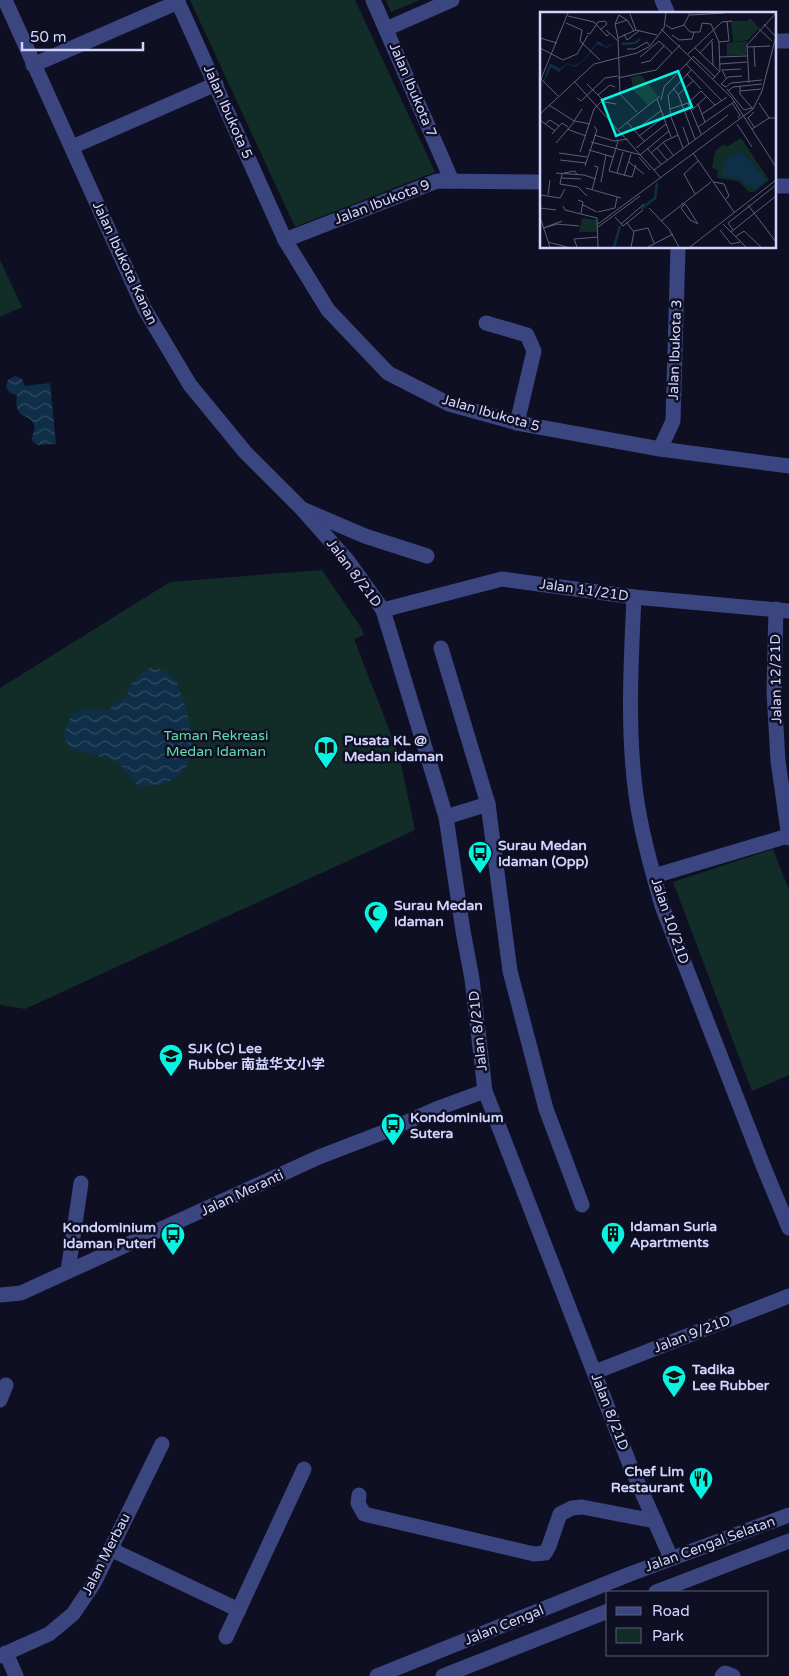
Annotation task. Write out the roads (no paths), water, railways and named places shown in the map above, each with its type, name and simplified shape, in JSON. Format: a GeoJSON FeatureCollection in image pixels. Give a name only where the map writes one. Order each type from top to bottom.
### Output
{"type":"FeatureCollection","features":[{"type":"Feature","properties":{"kind":"street","name":"Jalan Ibukota Kanan"},"geometry":{"type":"LineString","coordinates":[[5,0],[144,308],[190,385],[245,452],[302,508],[366,536],[427,556]]}},
{"type":"Feature","properties":{"kind":"street","name":"Jalan Ibukota 7"},"geometry":{"type":"LineString","coordinates":[[373,0],[452,181]]}},
{"type":"Feature","properties":{"kind":"street"},"geometry":{"type":"LineString","coordinates":[[386,29],[452,0]]}},
{"type":"Feature","properties":{"kind":"street"},"geometry":{"type":"LineString","coordinates":[[662,0],[667,12]]}},
{"type":"Feature","properties":{"kind":"street"},"geometry":{"type":"LineString","coordinates":[[34,65],[177,1]]}},
{"type":"Feature","properties":{"kind":"street","name":"Jalan Ibukota 5"},"geometry":{"type":"LineString","coordinates":[[177,1],[286,240],[328,310],[388,373],[449,404],[517,423],[660,449],[789,466]]}},
{"type":"Feature","properties":{"kind":"street"},"geometry":{"type":"LineString","coordinates":[[776,41],[789,41]]}},
{"type":"Feature","properties":{"kind":"street"},"geometry":{"type":"LineString","coordinates":[[72,147],[216,84]]}},
{"type":"Feature","properties":{"kind":"street","name":"Jalan Ibukota 9"},"geometry":{"type":"LineString","coordinates":[[286,240],[436,181],[540,182]]}},
{"type":"Feature","properties":{"kind":"street"},"geometry":{"type":"LineString","coordinates":[[776,186],[789,186]]}},
{"type":"Feature","properties":{"kind":"street","name":"Jalan Ibukota 3"},"geometry":{"type":"LineString","coordinates":[[660,449],[673,421],[678,249]]}},
{"type":"Feature","properties":{"kind":"street"},"geometry":{"type":"LineString","coordinates":[[486,323],[527,335],[534,351],[517,423]]}},
{"type":"Feature","properties":{"kind":"street","name":"Jalan 8/21D"},"geometry":{"type":"LineString","coordinates":[[302,508],[348,561],[382,610],[445,814],[472,979],[485,1091],[630,1465],[671,1558]]}},
{"type":"Feature","properties":{"kind":"street","name":"Jalan 11/21D"},"geometry":{"type":"LineString","coordinates":[[382,610],[502,579],[634,597],[782,610]]}},
{"type":"Feature","properties":{"kind":"street","name":"Jalan 10/21D"},"geometry":{"type":"LineString","coordinates":[[634,597],[630,700],[635,785],[654,876],[662,906],[789,1228]]}},
{"type":"Feature","properties":{"kind":"street","name":"Jalan 12/21D"},"geometry":{"type":"LineString","coordinates":[[782,610],[775,711],[778,761],[789,837]]}},
{"type":"Feature","properties":{"kind":"street"},"geometry":{"type":"LineString","coordinates":[[440,648],[487,800],[510,971],[546,1108],[582,1205]]}},
{"type":"Feature","properties":{"kind":"street"},"geometry":{"type":"LineString","coordinates":[[445,814],[487,800]]}},
{"type":"Feature","properties":{"kind":"street"},"geometry":{"type":"LineString","coordinates":[[654,876],[789,837]]}},
{"type":"Feature","properties":{"kind":"street","name":"Jalan Meranti"},"geometry":{"type":"LineString","coordinates":[[0,1295],[21,1293],[319,1157],[485,1091]]}},
{"type":"Feature","properties":{"kind":"street"},"geometry":{"type":"LineString","coordinates":[[68,1271],[81,1183]]}},
{"type":"Feature","properties":{"kind":"street","name":"Jalan 9/21D"},"geometry":{"type":"LineString","coordinates":[[595,1372],[789,1296]]}},
{"type":"Feature","properties":{"kind":"street"},"geometry":{"type":"LineString","coordinates":[[0,1400],[6,1385]]}},
{"type":"Feature","properties":{"kind":"street","name":"Jalan Merbau"},"geometry":{"type":"LineString","coordinates":[[3,1654],[49,1634],[73,1614],[94,1583],[162,1444]]}},
{"type":"Feature","properties":{"kind":"street"},"geometry":{"type":"LineString","coordinates":[[226,1637],[304,1469]]}},
{"type":"Feature","properties":{"kind":"street"},"geometry":{"type":"LineString","coordinates":[[359,1495],[358,1503],[364,1514],[534,1554],[545,1553],[560,1514],[572,1508],[582,1507],[655,1521]]}},
{"type":"Feature","properties":{"kind":"street","name":"Jalan Cengal Selatan"},"geometry":{"type":"LineString","coordinates":[[630,1574],[789,1515]]}},
{"type":"Feature","properties":{"kind":"street","name":"Jalan Cengal Selatan"},"geometry":{"type":"LineString","coordinates":[[659,1591],[789,1541]]}},
{"type":"Feature","properties":{"kind":"street"},"geometry":{"type":"LineString","coordinates":[[110,1549],[239,1610]]}},
{"type":"Feature","properties":{"kind":"street","name":"Jalan Cengal"},"geometry":{"type":"LineString","coordinates":[[377,1676],[630,1574]]}},
{"type":"Feature","properties":{"kind":"street","name":"Jalan Cengal"},"geometry":{"type":"LineString","coordinates":[[443,1676],[606,1612]]}},
{"type":"Feature","properties":{"kind":"street"},"geometry":{"type":"LineString","coordinates":[[3,1654],[16,1676]]}},
{"type":"Feature","properties":{"kind":"street"},"geometry":{"type":"LineString","coordinates":[[722,1676],[724,1673],[733,1676]]}},
{"type":"Feature","properties":{"kind":"water"},"geometry":{"type":"Polygon","coordinates":[[[15,376],[22,379],[25,386],[50,383],[56,444],[38,445],[32,440],[34,424],[19,412],[16,403],[17,395],[10,393],[6,387],[8,380],[15,376]]]}},
{"type":"Feature","properties":{"kind":"water"},"geometry":{"type":"Polygon","coordinates":[[[149,668],[164,670],[176,680],[185,704],[193,739],[187,766],[176,779],[159,785],[139,787],[117,761],[70,749],[63,735],[72,714],[87,708],[105,712],[126,696],[133,681],[149,668]]]}},
{"type":"Feature","properties":{"kind":"place","name":"Pusata KL @ Medan idaman"},"geometry":{"type":"Point","coordinates":[326,769]}},
{"type":"Feature","properties":{"kind":"place","name":"Surau Medan Idaman (Opp)"},"geometry":{"type":"Point","coordinates":[480,874]}},
{"type":"Feature","properties":{"kind":"place","name":"Surau Medan Idaman"},"geometry":{"type":"Point","coordinates":[376,934]}},
{"type":"Feature","properties":{"kind":"place","name":"SJK (C) Lee Rubber 南益华文小学"},"geometry":{"type":"Point","coordinates":[171,1077]}},
{"type":"Feature","properties":{"kind":"place","name":"Kondominium Sutera"},"geometry":{"type":"Point","coordinates":[393,1146]}},
{"type":"Feature","properties":{"kind":"place","name":"Idaman Suria Apartments"},"geometry":{"type":"Point","coordinates":[613,1255]}},
{"type":"Feature","properties":{"kind":"place","name":"Kondominium Idaman Puteri"},"geometry":{"type":"Point","coordinates":[173,1256]}},
{"type":"Feature","properties":{"kind":"place","name":"Tadika Lee Rubber"},"geometry":{"type":"Point","coordinates":[674,1398]}},
{"type":"Feature","properties":{"kind":"place","name":"Chef Lim Restaurant"},"geometry":{"type":"Point","coordinates":[701,1500]}},
{"type":"Feature","properties":{"kind":"park label","name":"Taman Rekreasi Medan Idaman"},"geometry":{"type":"Point","coordinates":[216,744]}}]}
